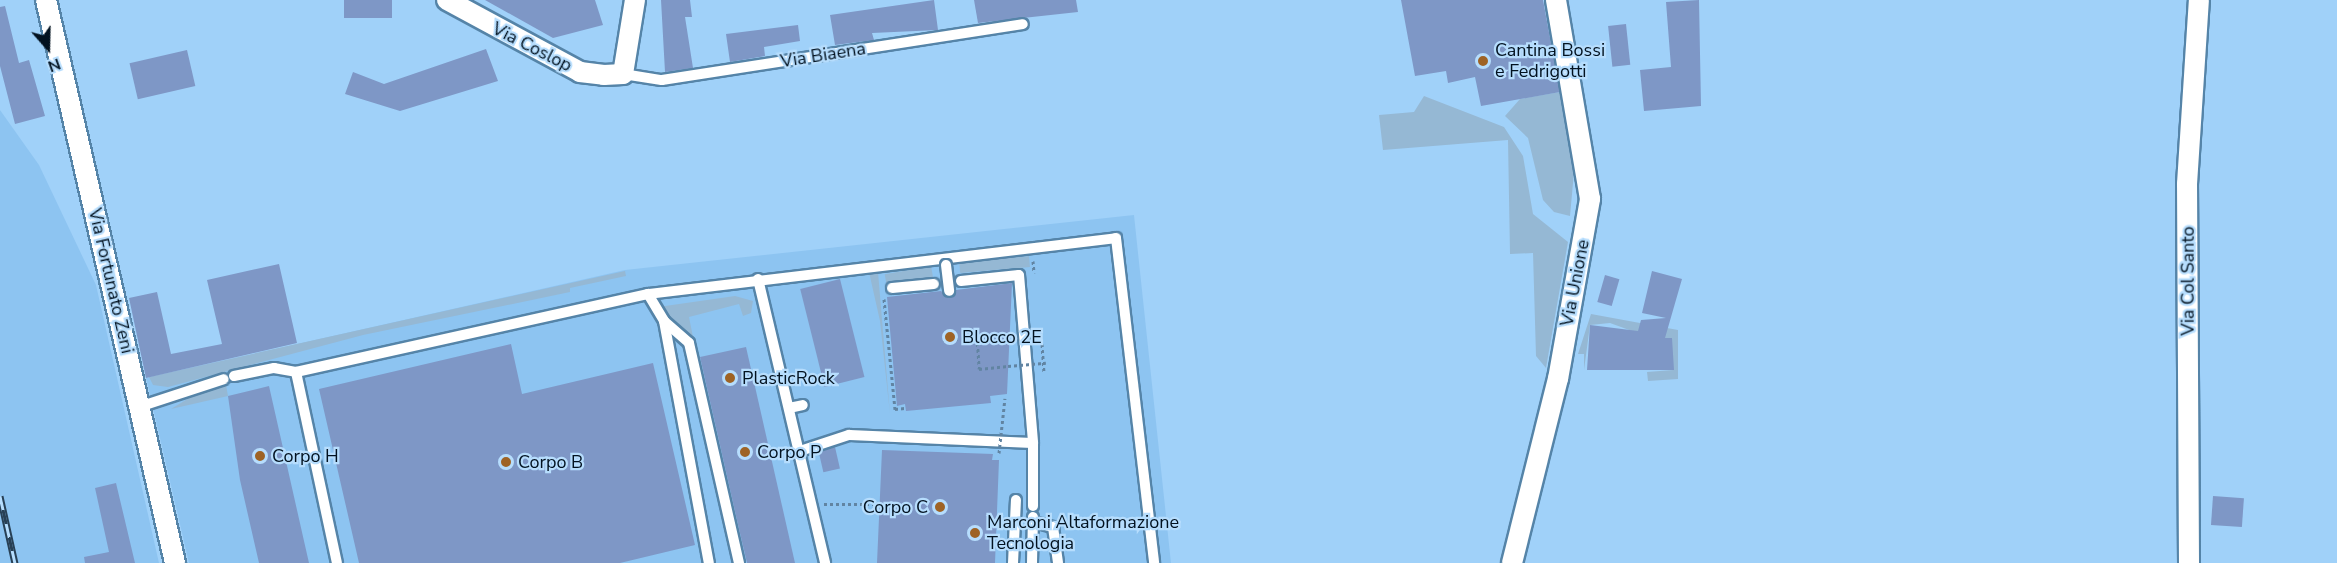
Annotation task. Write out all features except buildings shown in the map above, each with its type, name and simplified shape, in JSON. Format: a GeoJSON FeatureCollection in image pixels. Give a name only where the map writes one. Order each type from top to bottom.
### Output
{"type":"FeatureCollection","features":[{"type":"Feature","properties":{"kind":"street","name":"Via Fortunato Zeni"},"geometry":{"type":"LineString","coordinates":[[46,0],[175,563]]}},
{"type":"Feature","properties":{"kind":"street","name":"Via Coslop"},"geometry":{"type":"LineString","coordinates":[[447,0],[580,72],[623,74]]}},
{"type":"Feature","properties":{"kind":"street"},"geometry":{"type":"LineString","coordinates":[[623,74],[635,0]]}},
{"type":"Feature","properties":{"kind":"street","name":"Via Unione"},"geometry":{"type":"LineString","coordinates":[[1512,563],[1558,379],[1590,199],[1556,0]]}},
{"type":"Feature","properties":{"kind":"street","name":"Via Col Santo"},"geometry":{"type":"LineString","coordinates":[[2190,563],[2187,184],[2199,0]]}},
{"type":"Feature","properties":{"kind":"lane","name":"Via Biaena"},"geometry":{"type":"LineString","coordinates":[[623,74],[662,80],[1023,24]]}},
{"type":"Feature","properties":{"kind":"lane"},"geometry":{"type":"LineString","coordinates":[[139,407],[229,378],[274,368],[296,372],[648,294],[758,279],[946,261],[1116,238],[1154,563]]}},
{"type":"Feature","properties":{"kind":"lane"},"geometry":{"type":"LineString","coordinates":[[946,261],[949,291]]}},
{"type":"Feature","properties":{"kind":"lane"},"geometry":{"type":"LineString","coordinates":[[961,281],[1019,275],[1033,443],[1032,563]]}},
{"type":"Feature","properties":{"kind":"lane"},"geometry":{"type":"LineString","coordinates":[[758,279],[825,563]]}},
{"type":"Feature","properties":{"kind":"lane"},"geometry":{"type":"LineString","coordinates":[[887,291],[934,284]]}},
{"type":"Feature","properties":{"kind":"lane"},"geometry":{"type":"LineString","coordinates":[[648,294],[664,321],[689,343],[739,563]]}},
{"type":"Feature","properties":{"kind":"lane"},"geometry":{"type":"LineString","coordinates":[[664,321],[709,563]]}},
{"type":"Feature","properties":{"kind":"lane"},"geometry":{"type":"LineString","coordinates":[[296,372],[337,563]]}},
{"type":"Feature","properties":{"kind":"lane"},"geometry":{"type":"LineString","coordinates":[[789,408],[803,405]]}},
{"type":"Feature","properties":{"kind":"lane"},"geometry":{"type":"LineString","coordinates":[[800,451],[849,435],[1033,443]]}},
{"type":"Feature","properties":{"kind":"lane"},"geometry":{"type":"LineString","coordinates":[[1013,563],[1016,500]]}},
{"type":"Feature","properties":{"kind":"lane"},"geometry":{"type":"LineString","coordinates":[[1033,514],[1053,527],[1058,563]]}},
{"type":"Feature","properties":{"kind":"path"},"geometry":{"type":"LineString","coordinates":[[1033,256],[1034,273]]}},
{"type":"Feature","properties":{"kind":"path"},"geometry":{"type":"LineString","coordinates":[[887,291],[895,409],[905,408]]}},
{"type":"Feature","properties":{"kind":"path"},"geometry":{"type":"LineString","coordinates":[[943,340],[976,337],[979,369],[1046,363]]}},
{"type":"Feature","properties":{"kind":"path"},"geometry":{"type":"LineString","coordinates":[[1042,344],[1044,374]]}},
{"type":"Feature","properties":{"kind":"path"},"geometry":{"type":"LineString","coordinates":[[988,453],[999,453],[1005,398]]}},
{"type":"Feature","properties":{"kind":"path"},"geometry":{"type":"LineString","coordinates":[[821,493],[825,514]]}},
{"type":"Feature","properties":{"kind":"path"},"geometry":{"type":"LineString","coordinates":[[823,504],[879,504]]}},
{"type":"Feature","properties":{"kind":"shaded area"},"geometry":{"type":"Polygon","coordinates":[[[1560,92],[1574,172],[1570,216],[1554,212],[1543,200],[1528,138],[1505,116],[1520,99],[1560,92]]]}},
{"type":"Feature","properties":{"kind":"shaded area"},"geometry":{"type":"Polygon","coordinates":[[[1424,96],[1504,127],[1523,156],[1533,214],[1568,242],[1546,368],[1536,356],[1533,253],[1510,254],[1508,140],[1383,150],[1379,115],[1414,112],[1424,96]]]}},
{"type":"Feature","properties":{"kind":"shaded area"},"geometry":{"type":"Polygon","coordinates":[[[0,110],[39,165],[96,285],[159,563],[0,563],[0,110]]]}},
{"type":"Feature","properties":{"kind":"shaded area"},"geometry":{"type":"Polygon","coordinates":[[[1134,215],[1171,563],[189,563],[146,378],[625,270],[1134,215]]]}},
{"type":"Feature","properties":{"kind":"shaded area"},"geometry":{"type":"Polygon","coordinates":[[[1029,256],[1030,267],[960,273],[959,262],[1029,256]]]}},
{"type":"Feature","properties":{"kind":"shaded area"},"geometry":{"type":"Polygon","coordinates":[[[931,266],[933,277],[887,285],[885,274],[931,266]]]}},
{"type":"Feature","properties":{"kind":"shaded area"},"geometry":{"type":"Polygon","coordinates":[[[625,271],[626,276],[570,288],[570,292],[363,335],[168,387],[153,385],[149,377],[625,271]]]}},
{"type":"Feature","properties":{"kind":"shaded area"},"geometry":{"type":"Polygon","coordinates":[[[869,272],[878,272],[890,414],[880,321],[869,272]]]}},
{"type":"Feature","properties":{"kind":"shaded area"},"geometry":{"type":"Polygon","coordinates":[[[735,296],[753,301],[751,313],[743,316],[739,304],[689,317],[693,337],[671,325],[658,307],[735,296]]]}},
{"type":"Feature","properties":{"kind":"shaded area"},"geometry":{"type":"Polygon","coordinates":[[[1591,314],[1678,330],[1678,379],[1648,381],[1647,372],[1673,370],[1671,338],[1654,339],[1610,323],[1590,325],[1584,370],[1584,354],[1578,354],[1591,314]]]}},
{"type":"Feature","properties":{"kind":"shaded area"},"geometry":{"type":"Polygon","coordinates":[[[226,385],[228,396],[171,409],[189,398],[226,385]]]}},
{"type":"Feature","properties":{"kind":"railway"},"geometry":{"type":"LineString","coordinates":[[0,496],[15,563]]}},
{"type":"Feature","properties":{"kind":"place","name":"Cantina Bossi e Fedrigotti"},"geometry":{"type":"Point","coordinates":[1483,61]}},
{"type":"Feature","properties":{"kind":"place","name":"Blocco 2E"},"geometry":{"type":"Point","coordinates":[950,337]}},
{"type":"Feature","properties":{"kind":"place","name":"PlasticRock"},"geometry":{"type":"Point","coordinates":[730,378]}},
{"type":"Feature","properties":{"kind":"place","name":"Corpo P"},"geometry":{"type":"Point","coordinates":[745,452]}},
{"type":"Feature","properties":{"kind":"place","name":"Corpo H"},"geometry":{"type":"Point","coordinates":[260,456]}},
{"type":"Feature","properties":{"kind":"place","name":"Corpo B"},"geometry":{"type":"Point","coordinates":[506,462]}},
{"type":"Feature","properties":{"kind":"place","name":"Corpo C"},"geometry":{"type":"Point","coordinates":[940,507]}},
{"type":"Feature","properties":{"kind":"place","name":"Marconi Altaformazione Tecnologia"},"geometry":{"type":"Point","coordinates":[975,533]}}]}
